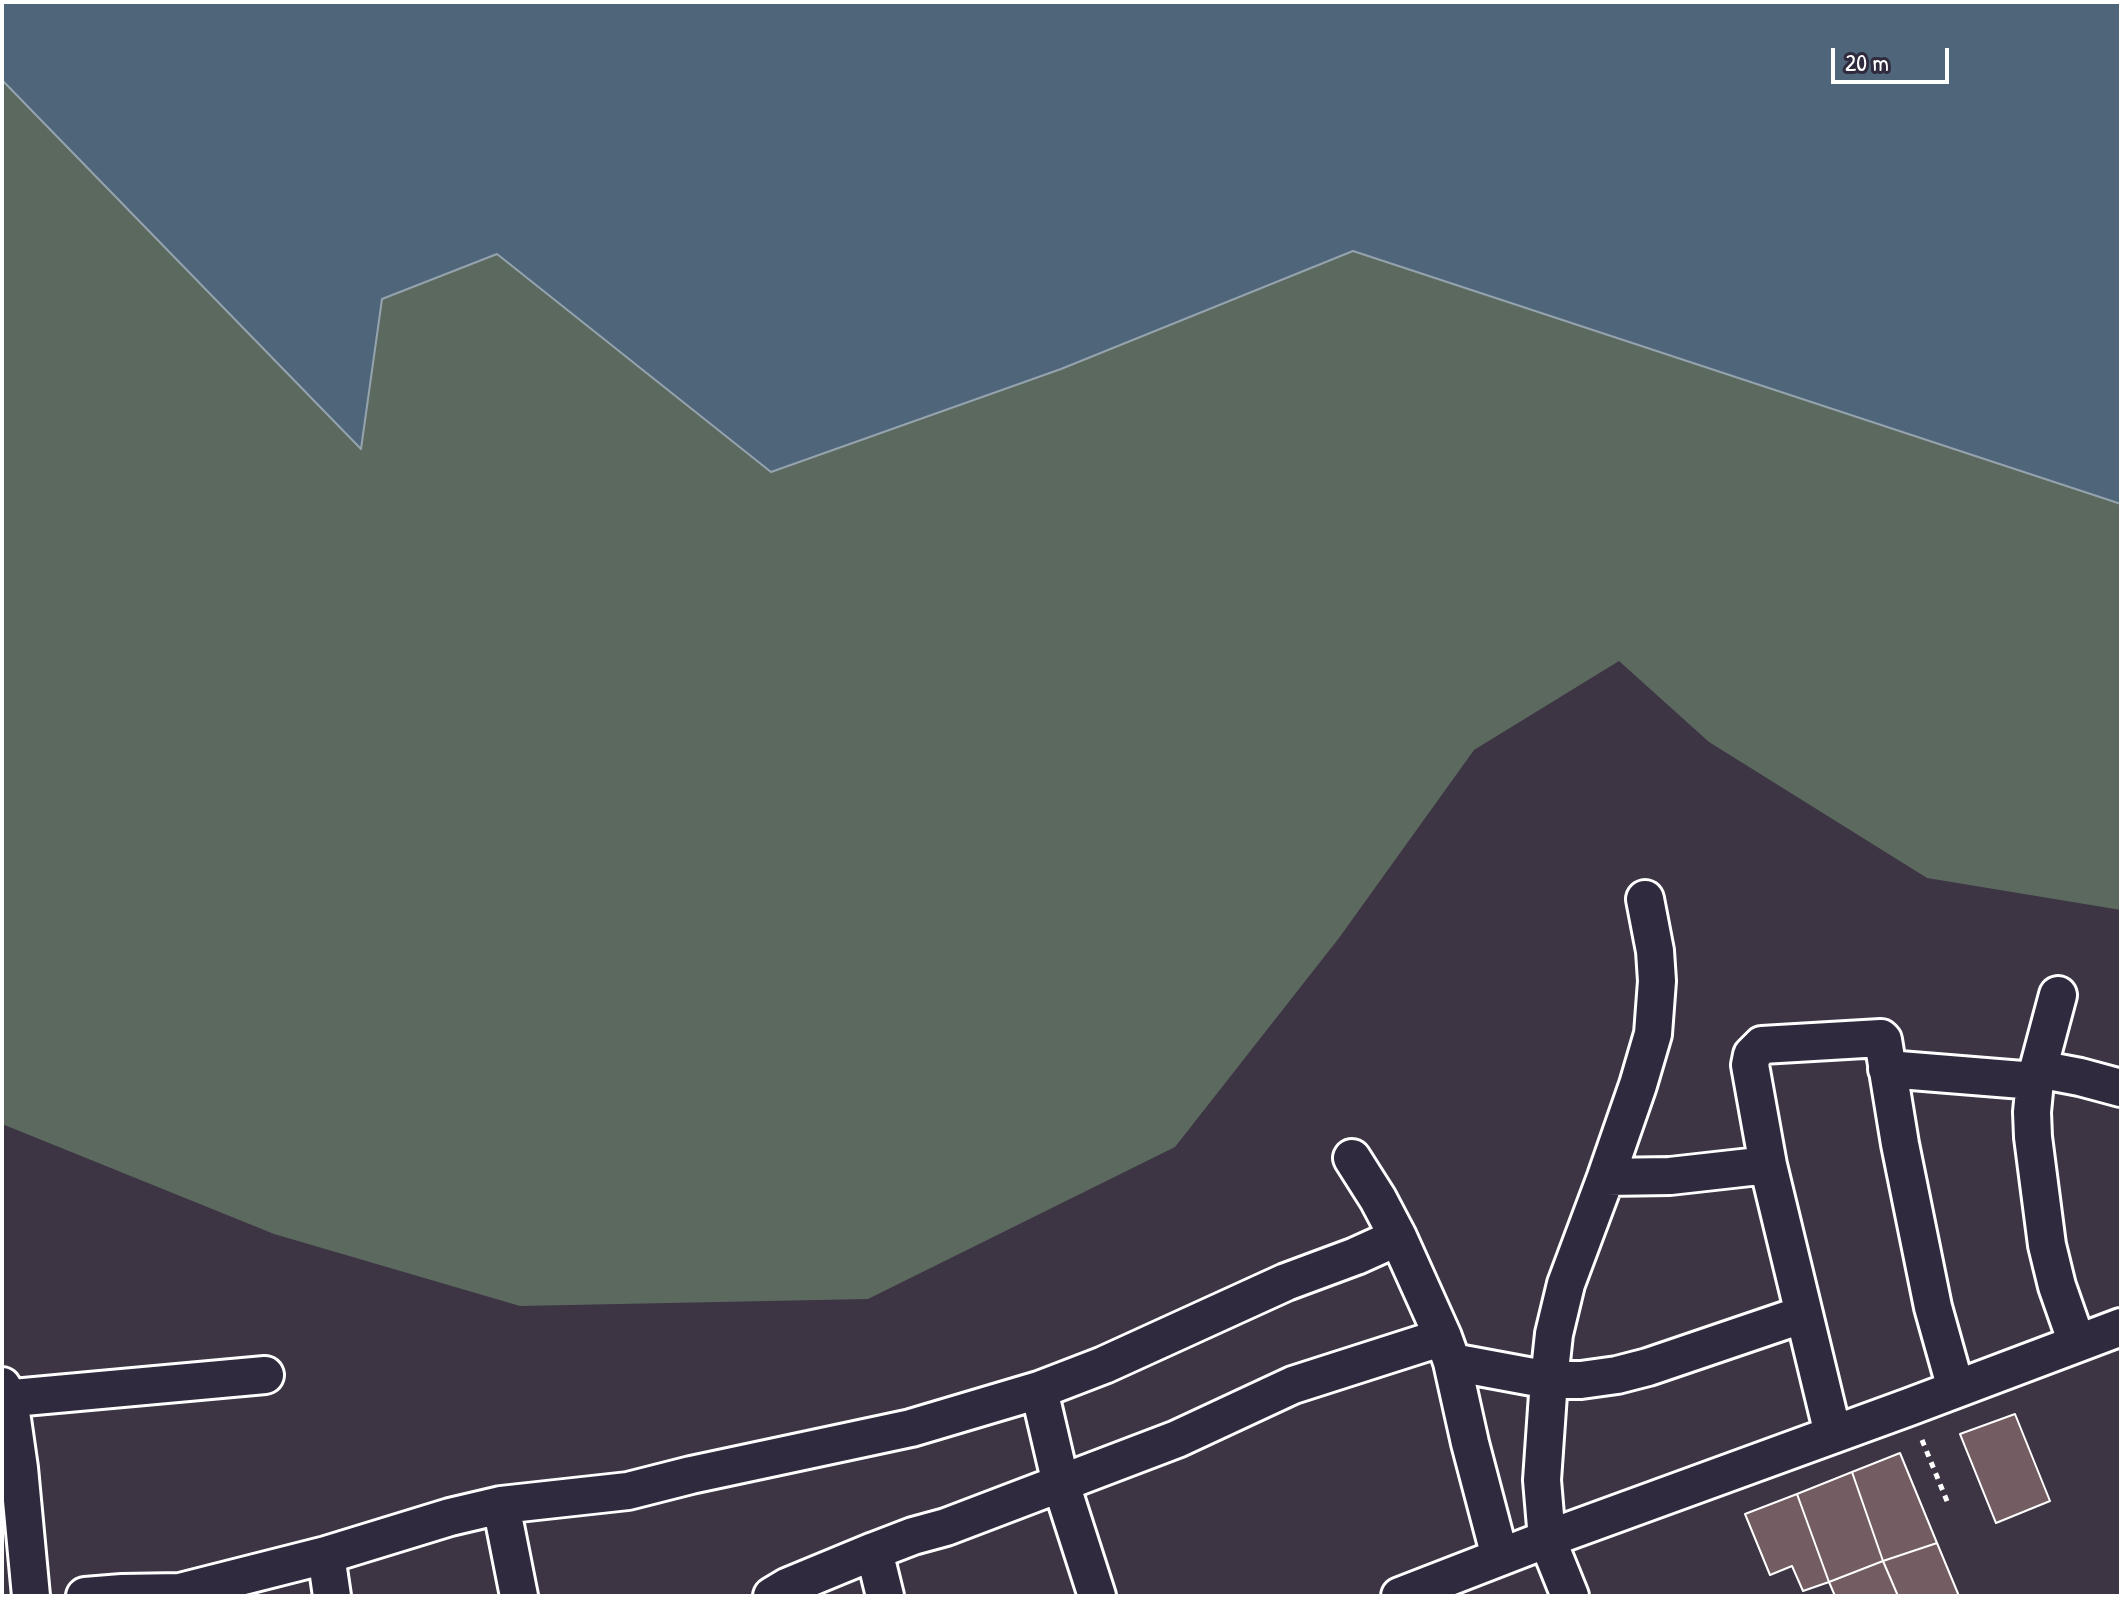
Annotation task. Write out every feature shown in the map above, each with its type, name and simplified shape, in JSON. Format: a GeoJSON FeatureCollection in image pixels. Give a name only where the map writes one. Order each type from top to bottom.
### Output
{"type":"FeatureCollection","features":[{"type":"Feature","properties":{"kind":"street"},"geometry":{"type":"LineString","coordinates":[[1570,1596],[1547,1539],[1542,1480],[1549,1380],[1554,1334],[1566,1284],[1606,1177],[1653,1034],[1657,981],[1645,899]]}},
{"type":"Feature","properties":{"kind":"street"},"geometry":{"type":"LineString","coordinates":[[2058,995],[2037,1075],[2032,1112],[2033,1137],[2047,1245],[2057,1286],[2077,1343]]}},
{"type":"Feature","properties":{"kind":"street"},"geometry":{"type":"LineString","coordinates":[[1833,1434],[1768,1165],[1750,1065],[1752,1055],[1762,1045],[1881,1038],[1884,1042],[1933,1307],[1956,1389]]}},
{"type":"Feature","properties":{"kind":"street"},"geometry":{"type":"LineString","coordinates":[[1887,1069],[2080,1077],[2121,1088]]}},
{"type":"Feature","properties":{"kind":"street"},"geometry":{"type":"LineString","coordinates":[[1352,1158],[1398,1237],[1448,1350],[1500,1557]]}},
{"type":"Feature","properties":{"kind":"street"},"geometry":{"type":"LineString","coordinates":[[1606,1177],[1670,1176],[1768,1165]]}},
{"type":"Feature","properties":{"kind":"street"},"geometry":{"type":"LineString","coordinates":[[85,1596],[180,1592],[326,1555],[450,1517],[501,1505],[628,1491],[911,1428],[1039,1390],[1139,1351],[1286,1282],[1398,1237]]}},
{"type":"Feature","properties":{"kind":"street"},"geometry":{"type":"LineString","coordinates":[[772,1596],[874,1551],[946,1527],[1177,1439],[1293,1385],[1448,1350],[1549,1380],[1605,1377],[1648,1367],[1804,1314]]}},
{"type":"Feature","properties":{"kind":"street"},"geometry":{"type":"LineString","coordinates":[[1400,1596],[2121,1327]]}},
{"type":"Feature","properties":{"kind":"street"},"geometry":{"type":"LineString","coordinates":[[31,1596],[23,1499],[4,1395],[265,1375]]}},
{"type":"Feature","properties":{"kind":"street"},"geometry":{"type":"LineString","coordinates":[[1039,1390],[1061,1484],[1097,1596]]}},
{"type":"Feature","properties":{"kind":"street"},"geometry":{"type":"LineString","coordinates":[[501,1505],[519,1596]]}},
{"type":"Feature","properties":{"kind":"street"},"geometry":{"type":"LineString","coordinates":[[874,1551],[885,1596]]}},
{"type":"Feature","properties":{"kind":"street"},"geometry":{"type":"LineString","coordinates":[[326,1555],[332,1596]]}},
{"type":"Feature","properties":{"kind":"path"},"geometry":{"type":"LineString","coordinates":[[1909,1407],[1949,1506]]}},
{"type":"Feature","properties":{"kind":"green space"},"geometry":{"type":"Polygon","coordinates":[[[2,80],[360,448],[382,299],[497,254],[771,472],[1061,369],[1353,251],[2121,504],[2121,910],[1927,878],[1709,742],[1619,661],[1474,750],[1339,938],[1175,1147],[868,1299],[520,1306],[274,1234],[2,1124],[2,80]]]}},
{"type":"Feature","properties":{"kind":"water"},"geometry":{"type":"Polygon","coordinates":[[[2,2],[2121,2],[2121,504],[1353,251],[1061,369],[771,472],[497,254],[382,299],[361,449],[2,80],[2,2]]]}},
{"type":"Feature","properties":{"kind":"building"},"geometry":{"type":"Polygon","coordinates":[[[2015,1414],[2050,1501],[1996,1523],[1960,1434],[2015,1414]]]}},
{"type":"Feature","properties":{"kind":"building"},"geometry":{"type":"Polygon","coordinates":[[[1900,1453],[1937,1543],[1883,1561],[1852,1472],[1900,1453]]]}},
{"type":"Feature","properties":{"kind":"building"},"geometry":{"type":"Polygon","coordinates":[[[1852,1472],[1883,1561],[1829,1582],[1797,1494],[1852,1472]]]}},
{"type":"Feature","properties":{"kind":"building"},"geometry":{"type":"Polygon","coordinates":[[[1797,1494],[1829,1582],[1803,1591],[1792,1566],[1770,1575],[1745,1514],[1797,1494]]]}},
{"type":"Feature","properties":{"kind":"building"},"geometry":{"type":"Polygon","coordinates":[[[1937,1543],[1959,1596],[1898,1596],[1883,1561],[1937,1543]]]}},
{"type":"Feature","properties":{"kind":"building"},"geometry":{"type":"Polygon","coordinates":[[[1883,1561],[1898,1596],[1835,1596],[1829,1582],[1883,1561]]]}}]}
